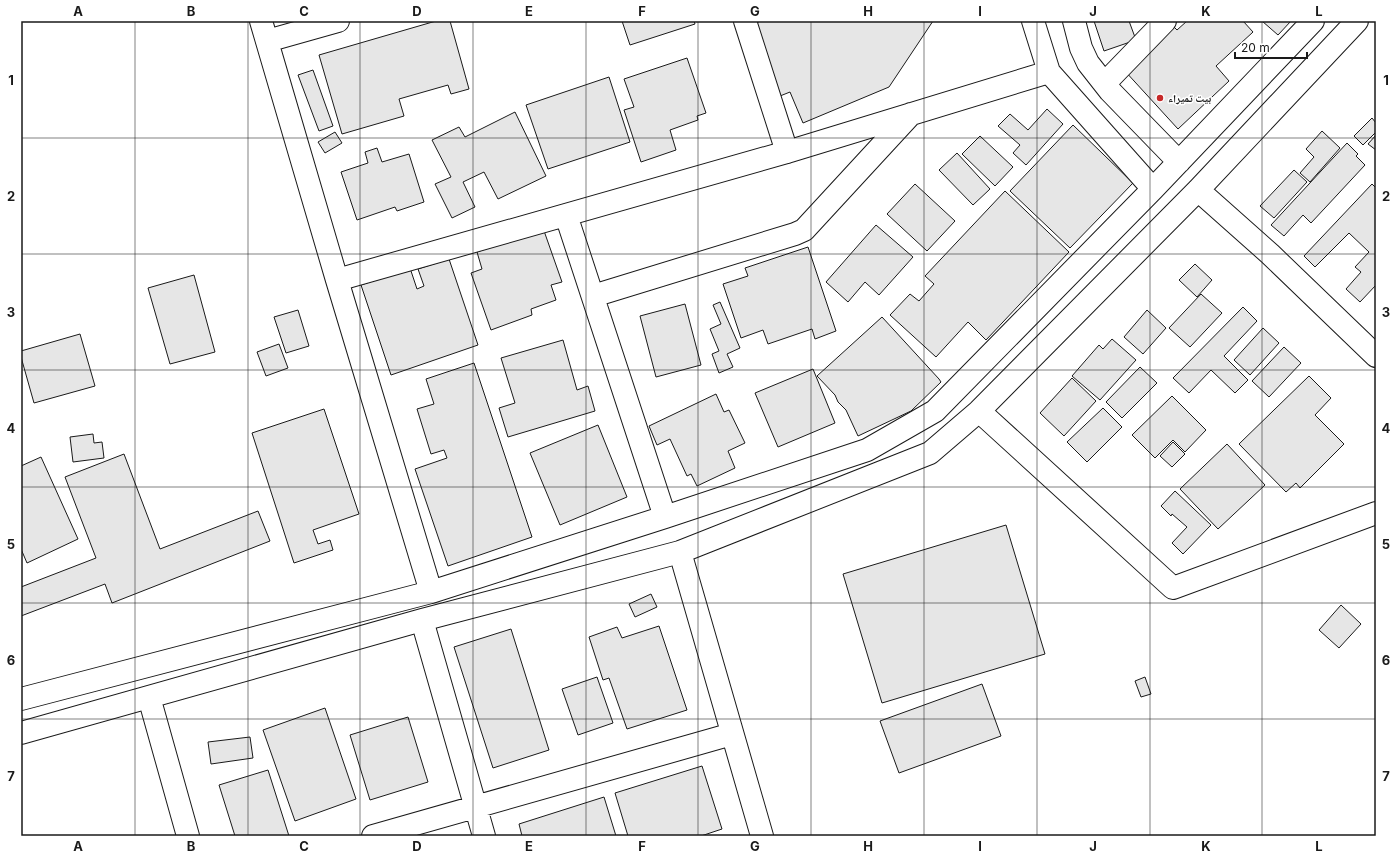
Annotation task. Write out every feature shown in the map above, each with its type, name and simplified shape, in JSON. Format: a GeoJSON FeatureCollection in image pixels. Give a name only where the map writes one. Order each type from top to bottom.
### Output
{"type":"FeatureCollection","features":[{"type":"Feature","properties":{"kind":"street"},"geometry":{"type":"LineString","coordinates":[[338,21],[264,31],[336,280],[431,592]]}},
{"type":"Feature","properties":{"kind":"street"},"geometry":{"type":"LineString","coordinates":[[745,21],[787,152]]}},
{"type":"Feature","properties":{"kind":"street"},"geometry":{"type":"LineString","coordinates":[[1033,21],[1049,72],[1153,189]]}},
{"type":"Feature","properties":{"kind":"street"},"geometry":{"type":"LineString","coordinates":[[1074,21],[1088,63],[1179,162]]}},
{"type":"Feature","properties":{"kind":"street"},"geometry":{"type":"LineString","coordinates":[[1105,83],[1165,21]]}},
{"type":"Feature","properties":{"kind":"street"},"geometry":{"type":"LineString","coordinates":[[21,699],[431,592],[867,450],[935,412],[1153,189],[1313,21]]}},
{"type":"Feature","properties":{"kind":"street"},"geometry":{"type":"LineString","coordinates":[[21,733],[422,620],[680,552],[930,453],[979,411],[1198,190],[1357,21]]}},
{"type":"Feature","properties":{"kind":"street"},"geometry":{"type":"LineString","coordinates":[[336,280],[787,152],[1049,72]]}},
{"type":"Feature","properties":{"kind":"street"},"geometry":{"type":"LineString","coordinates":[[593,296],[804,230],[911,114]]}},
{"type":"Feature","properties":{"kind":"street"},"geometry":{"type":"LineString","coordinates":[[1198,190],[1270,254],[1376,356]]}},
{"type":"Feature","properties":{"kind":"street"},"geometry":{"type":"LineString","coordinates":[[566,215],[665,517]]}},
{"type":"Feature","properties":{"kind":"street"},"geometry":{"type":"LineString","coordinates":[[979,411],[1173,588],[1376,513]]}},
{"type":"Feature","properties":{"kind":"street"},"geometry":{"type":"LineString","coordinates":[[680,552],[762,836]]}},
{"type":"Feature","properties":{"kind":"street"},"geometry":{"type":"LineString","coordinates":[[422,620],[484,836]]}},
{"type":"Feature","properties":{"kind":"street"},"geometry":{"type":"LineString","coordinates":[[149,697],[188,836]]}},
{"type":"Feature","properties":{"kind":"street"},"geometry":{"type":"LineString","coordinates":[[373,836],[732,734]]}},
{"type":"Feature","properties":{"kind":"building"},"geometry":{"type":"Polygon","coordinates":[[[436,21],[450,21],[469,89],[451,94],[448,85],[399,99],[404,116],[342,134],[319,55],[436,21]]]}},
{"type":"Feature","properties":{"kind":"building"},"geometry":{"type":"Polygon","coordinates":[[[622,21],[694,21],[695,24],[630,45],[622,21]]]}},
{"type":"Feature","properties":{"kind":"building"},"geometry":{"type":"Polygon","coordinates":[[[759,21],[933,21],[889,87],[803,123],[790,92],[780,96],[752,31],[759,21]]]}},
{"type":"Feature","properties":{"kind":"building"},"geometry":{"type":"Polygon","coordinates":[[[1094,21],[1129,21],[1136,40],[1104,51],[1094,21]]]}},
{"type":"Feature","properties":{"kind":"building"},"geometry":{"type":"Polygon","coordinates":[[[1187,21],[1243,21],[1253,32],[1216,66],[1229,81],[1178,129],[1124,70],[1173,26],[1177,30],[1187,21]]]}},
{"type":"Feature","properties":{"kind":"building"},"geometry":{"type":"Polygon","coordinates":[[[1262,21],[1291,21],[1278,35],[1262,21]]]}},
{"type":"Feature","properties":{"kind":"building"},"geometry":{"type":"Polygon","coordinates":[[[687,58],[706,113],[697,116],[698,120],[670,130],[676,150],[641,162],[624,110],[634,107],[624,79],[687,58]]]}},
{"type":"Feature","properties":{"kind":"building"},"geometry":{"type":"Polygon","coordinates":[[[313,70],[333,126],[319,131],[298,75],[313,70]]]}},
{"type":"Feature","properties":{"kind":"building"},"geometry":{"type":"Polygon","coordinates":[[[609,77],[630,142],[548,169],[526,105],[609,77]]]}},
{"type":"Feature","properties":{"kind":"building"},"geometry":{"type":"Polygon","coordinates":[[[1047,109],[1063,124],[1026,165],[1013,153],[1020,145],[998,126],[1010,114],[1028,130],[1047,109]]]}},
{"type":"Feature","properties":{"kind":"building"},"geometry":{"type":"Polygon","coordinates":[[[515,112],[546,176],[498,199],[484,172],[463,182],[475,207],[452,218],[435,184],[451,177],[432,140],[459,127],[465,137],[515,112]]]}},
{"type":"Feature","properties":{"kind":"building"},"geometry":{"type":"Polygon","coordinates":[[[1372,118],[1376,123],[1376,132],[1363,145],[1354,136],[1372,118]]]}},
{"type":"Feature","properties":{"kind":"building"},"geometry":{"type":"Polygon","coordinates":[[[1073,125],[1133,183],[1070,248],[1010,191],[1073,125]]]}},
{"type":"Feature","properties":{"kind":"building"},"geometry":{"type":"Polygon","coordinates":[[[1322,131],[1340,148],[1310,182],[1300,173],[1314,157],[1306,149],[1322,131]]]}},
{"type":"Feature","properties":{"kind":"building"},"geometry":{"type":"Polygon","coordinates":[[[335,132],[342,143],[325,153],[318,142],[335,132]]]}},
{"type":"Feature","properties":{"kind":"building"},"geometry":{"type":"Polygon","coordinates":[[[1376,135],[1376,150],[1368,144],[1376,135]]]}},
{"type":"Feature","properties":{"kind":"building"},"geometry":{"type":"Polygon","coordinates":[[[980,136],[1013,167],[995,186],[962,154],[980,136]]]}},
{"type":"Feature","properties":{"kind":"building"},"geometry":{"type":"Polygon","coordinates":[[[1347,143],[1358,154],[1356,156],[1365,165],[1311,223],[1303,215],[1284,236],[1271,225],[1347,143]]]}},
{"type":"Feature","properties":{"kind":"building"},"geometry":{"type":"Polygon","coordinates":[[[377,148],[382,162],[409,154],[424,202],[397,211],[395,207],[357,220],[341,172],[368,163],[365,152],[377,148]]]}},
{"type":"Feature","properties":{"kind":"building"},"geometry":{"type":"Polygon","coordinates":[[[957,153],[990,189],[973,205],[939,170],[957,153]]]}},
{"type":"Feature","properties":{"kind":"building"},"geometry":{"type":"Polygon","coordinates":[[[1294,170],[1307,182],[1274,218],[1260,206],[1294,170]]]}},
{"type":"Feature","properties":{"kind":"building"},"geometry":{"type":"Polygon","coordinates":[[[915,184],[955,221],[927,251],[887,214],[915,184]]]}},
{"type":"Feature","properties":{"kind":"building"},"geometry":{"type":"Polygon","coordinates":[[[1372,184],[1376,188],[1376,285],[1360,302],[1346,289],[1361,272],[1355,267],[1369,252],[1349,233],[1315,267],[1304,256],[1372,184]]]}},
{"type":"Feature","properties":{"kind":"building"},"geometry":{"type":"Polygon","coordinates":[[[1005,191],[1069,252],[986,340],[968,322],[936,357],[890,315],[910,294],[919,301],[934,284],[925,276],[1005,191]]]}},
{"type":"Feature","properties":{"kind":"building"},"geometry":{"type":"Polygon","coordinates":[[[876,225],[913,257],[879,295],[865,282],[848,302],[826,282],[876,225]]]}},
{"type":"Feature","properties":{"kind":"building"},"geometry":{"type":"Polygon","coordinates":[[[543,228],[562,282],[551,285],[556,300],[531,309],[532,315],[491,330],[471,273],[482,269],[477,252],[543,228]]]}},
{"type":"Feature","properties":{"kind":"building"},"geometry":{"type":"Polygon","coordinates":[[[808,247],[836,331],[815,339],[812,329],[768,344],[763,330],[741,338],[723,284],[748,276],[745,268],[808,247]]]}},
{"type":"Feature","properties":{"kind":"building"},"geometry":{"type":"Polygon","coordinates":[[[449,259],[478,345],[391,375],[361,285],[410,268],[417,289],[424,286],[418,269],[449,259]]]}},
{"type":"Feature","properties":{"kind":"building"},"geometry":{"type":"Polygon","coordinates":[[[1195,264],[1212,280],[1197,297],[1179,280],[1195,264]]]}},
{"type":"Feature","properties":{"kind":"building"},"geometry":{"type":"Polygon","coordinates":[[[194,275],[215,352],[170,364],[148,288],[194,275]]]}},
{"type":"Feature","properties":{"kind":"building"},"geometry":{"type":"Polygon","coordinates":[[[1201,294],[1222,313],[1190,347],[1169,328],[1201,294]]]}},
{"type":"Feature","properties":{"kind":"building"},"geometry":{"type":"Polygon","coordinates":[[[720,302],[740,348],[727,354],[733,367],[719,373],[712,354],[719,351],[710,329],[721,324],[713,305],[720,302]]]}},
{"type":"Feature","properties":{"kind":"building"},"geometry":{"type":"Polygon","coordinates":[[[685,304],[701,365],[656,377],[640,316],[685,304]]]}},
{"type":"Feature","properties":{"kind":"building"},"geometry":{"type":"Polygon","coordinates":[[[1243,307],[1257,321],[1224,356],[1248,380],[1235,393],[1211,370],[1189,393],[1173,378],[1243,307]]]}},
{"type":"Feature","properties":{"kind":"building"},"geometry":{"type":"Polygon","coordinates":[[[298,310],[309,346],[286,353],[274,317],[298,310]]]}},
{"type":"Feature","properties":{"kind":"building"},"geometry":{"type":"Polygon","coordinates":[[[1147,310],[1166,328],[1143,354],[1124,337],[1147,310]]]}},
{"type":"Feature","properties":{"kind":"building"},"geometry":{"type":"Polygon","coordinates":[[[882,317],[941,382],[911,411],[858,436],[846,410],[838,402],[835,395],[817,376],[882,317]]]}},
{"type":"Feature","properties":{"kind":"building"},"geometry":{"type":"Polygon","coordinates":[[[1263,328],[1279,343],[1250,375],[1234,360],[1263,328]]]}},
{"type":"Feature","properties":{"kind":"building"},"geometry":{"type":"Polygon","coordinates":[[[80,334],[95,386],[34,403],[21,357],[21,351],[80,334]]]}},
{"type":"Feature","properties":{"kind":"building"},"geometry":{"type":"Polygon","coordinates":[[[1112,339],[1136,360],[1100,400],[1072,376],[1099,345],[1103,349],[1112,339]]]}},
{"type":"Feature","properties":{"kind":"building"},"geometry":{"type":"Polygon","coordinates":[[[563,340],[577,390],[588,386],[595,411],[508,437],[499,408],[515,403],[501,358],[563,340]]]}},
{"type":"Feature","properties":{"kind":"building"},"geometry":{"type":"Polygon","coordinates":[[[279,344],[288,368],[266,376],[257,352],[279,344]]]}},
{"type":"Feature","properties":{"kind":"building"},"geometry":{"type":"Polygon","coordinates":[[[1284,347],[1301,363],[1269,397],[1252,381],[1284,347]]]}},
{"type":"Feature","properties":{"kind":"building"},"geometry":{"type":"Polygon","coordinates":[[[474,363],[532,537],[448,566],[415,469],[447,458],[444,450],[431,454],[417,409],[434,404],[426,379],[474,363]]]}},
{"type":"Feature","properties":{"kind":"building"},"geometry":{"type":"Polygon","coordinates":[[[1140,367],[1157,383],[1122,418],[1106,402],[1140,367]]]}},
{"type":"Feature","properties":{"kind":"building"},"geometry":{"type":"Polygon","coordinates":[[[813,369],[835,423],[778,447],[755,393],[813,369]]]}},
{"type":"Feature","properties":{"kind":"building"},"geometry":{"type":"Polygon","coordinates":[[[1309,376],[1331,398],[1315,415],[1344,444],[1300,488],[1296,483],[1286,492],[1239,444],[1309,376]]]}},
{"type":"Feature","properties":{"kind":"building"},"geometry":{"type":"Polygon","coordinates":[[[1072,378],[1096,401],[1064,436],[1040,413],[1072,378]]]}},
{"type":"Feature","properties":{"kind":"building"},"geometry":{"type":"Polygon","coordinates":[[[716,394],[724,412],[729,410],[745,443],[728,451],[735,468],[697,486],[691,474],[687,476],[670,439],[657,445],[649,426],[716,394]]]}},
{"type":"Feature","properties":{"kind":"building"},"geometry":{"type":"Polygon","coordinates":[[[1172,396],[1206,430],[1185,452],[1173,440],[1155,458],[1132,435],[1172,396]]]}},
{"type":"Feature","properties":{"kind":"building"},"geometry":{"type":"Polygon","coordinates":[[[1103,408],[1122,427],[1087,462],[1067,442],[1103,408]]]}},
{"type":"Feature","properties":{"kind":"building"},"geometry":{"type":"Polygon","coordinates":[[[324,409],[359,514],[313,530],[318,544],[330,540],[333,550],[294,563],[252,433],[324,409]]]}},
{"type":"Feature","properties":{"kind":"building"},"geometry":{"type":"Polygon","coordinates":[[[598,425],[627,497],[560,525],[530,453],[598,425]]]}},
{"type":"Feature","properties":{"kind":"building"},"geometry":{"type":"Polygon","coordinates":[[[93,434],[94,443],[102,442],[104,458],[73,462],[70,437],[93,434]]]}},
{"type":"Feature","properties":{"kind":"building"},"geometry":{"type":"Polygon","coordinates":[[[1173,442],[1185,454],[1172,467],[1160,456],[1173,442]]]}},
{"type":"Feature","properties":{"kind":"building"},"geometry":{"type":"Polygon","coordinates":[[[1227,444],[1265,485],[1218,529],[1180,489],[1227,444]]]}},
{"type":"Feature","properties":{"kind":"building"},"geometry":{"type":"Polygon","coordinates":[[[124,454],[160,549],[258,511],[270,541],[112,603],[105,584],[21,616],[21,587],[96,558],[65,477],[124,454]]]}},
{"type":"Feature","properties":{"kind":"building"},"geometry":{"type":"Polygon","coordinates":[[[41,457],[78,539],[27,563],[21,549],[21,466],[41,457]]]}},
{"type":"Feature","properties":{"kind":"building"},"geometry":{"type":"Polygon","coordinates":[[[1175,491],[1211,525],[1183,554],[1172,543],[1187,527],[1172,514],[1171,516],[1161,506],[1175,491]]]}},
{"type":"Feature","properties":{"kind":"building"},"geometry":{"type":"Polygon","coordinates":[[[1006,525],[1045,654],[882,703],[843,574],[1006,525]]]}},
{"type":"Feature","properties":{"kind":"building"},"geometry":{"type":"Polygon","coordinates":[[[651,594],[657,607],[635,617],[629,604],[651,594]]]}},
{"type":"Feature","properties":{"kind":"building"},"geometry":{"type":"Polygon","coordinates":[[[1341,605],[1361,624],[1339,648],[1319,630],[1341,605]]]}},
{"type":"Feature","properties":{"kind":"building"},"geometry":{"type":"Polygon","coordinates":[[[659,626],[687,710],[627,729],[609,678],[603,680],[589,637],[617,627],[622,638],[659,626]]]}},
{"type":"Feature","properties":{"kind":"building"},"geometry":{"type":"Polygon","coordinates":[[[511,629],[549,750],[493,768],[454,647],[511,629]]]}},
{"type":"Feature","properties":{"kind":"building"},"geometry":{"type":"Polygon","coordinates":[[[597,677],[613,723],[578,735],[562,689],[597,677]]]}},
{"type":"Feature","properties":{"kind":"building"},"geometry":{"type":"Polygon","coordinates":[[[1145,677],[1151,694],[1141,697],[1135,681],[1145,677]]]}},
{"type":"Feature","properties":{"kind":"building"},"geometry":{"type":"Polygon","coordinates":[[[982,684],[1001,736],[899,773],[880,721],[982,684]]]}},
{"type":"Feature","properties":{"kind":"building"},"geometry":{"type":"Polygon","coordinates":[[[325,708],[356,799],[295,821],[263,730],[325,708]]]}},
{"type":"Feature","properties":{"kind":"building"},"geometry":{"type":"Polygon","coordinates":[[[408,717],[428,782],[370,800],[350,735],[408,717]]]}},
{"type":"Feature","properties":{"kind":"building"},"geometry":{"type":"Polygon","coordinates":[[[250,737],[253,758],[211,764],[208,742],[250,737]]]}},
{"type":"Feature","properties":{"kind":"building"},"geometry":{"type":"Polygon","coordinates":[[[702,766],[722,829],[701,836],[628,836],[615,793],[702,766]]]}},
{"type":"Feature","properties":{"kind":"building"},"geometry":{"type":"Polygon","coordinates":[[[268,770],[289,836],[235,836],[219,785],[268,770]]]}},
{"type":"Feature","properties":{"kind":"building"},"geometry":{"type":"Polygon","coordinates":[[[604,797],[616,836],[522,836],[519,824],[604,797]]]}},
{"type":"Feature","properties":{"kind":"place","name":"بيت تميراء"},"geometry":{"type":"Point","coordinates":[1160,98]}}]}
